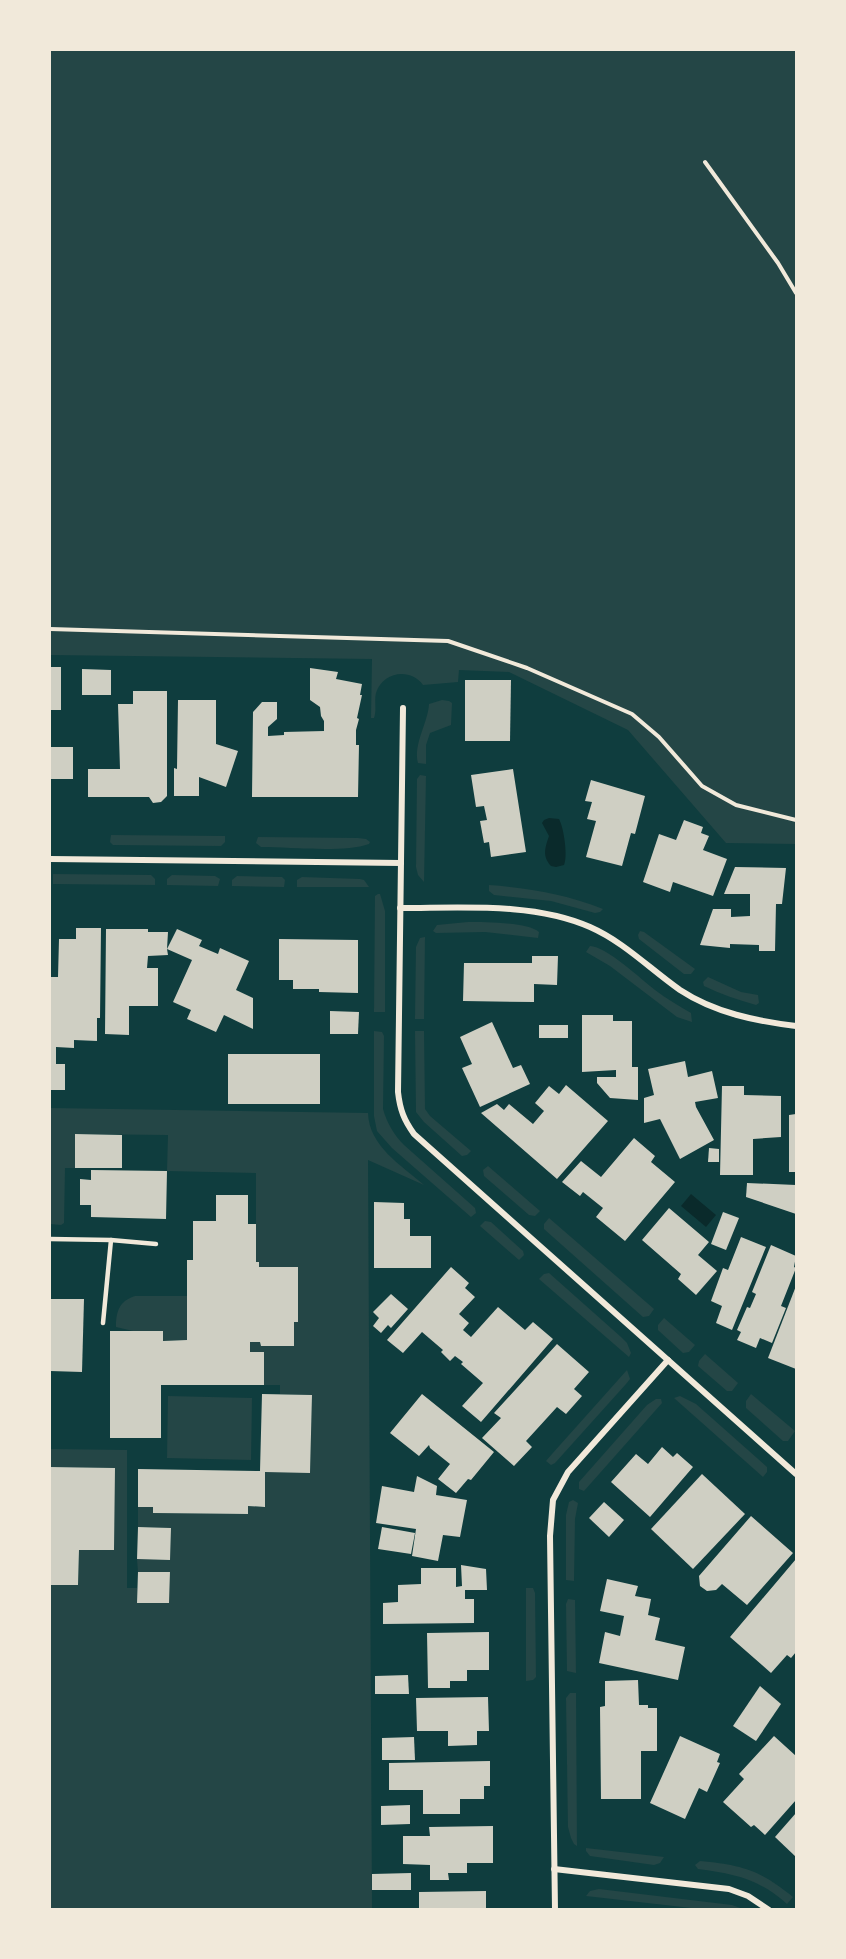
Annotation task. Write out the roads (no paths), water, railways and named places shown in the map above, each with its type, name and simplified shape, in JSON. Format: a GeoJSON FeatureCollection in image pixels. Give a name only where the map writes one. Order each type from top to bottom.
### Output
{"type":"FeatureCollection","features":[{"type":"Feature","properties":{"kind":"street"},"geometry":{"type":"LineString","coordinates":[[403,708],[398,1092],[400,1111],[405,1122],[414,1134],[796,1474]]}},
{"type":"Feature","properties":{"kind":"street"},"geometry":{"type":"LineString","coordinates":[[50,859],[401,863]]}},
{"type":"Feature","properties":{"kind":"street"},"geometry":{"type":"LineString","coordinates":[[400,908],[532,911],[565,918],[590,927],[615,941],[680,990],[702,1002],[734,1015],[796,1026]]}},
{"type":"Feature","properties":{"kind":"street"},"geometry":{"type":"LineString","coordinates":[[555,1910],[550,1536],[553,1500],[568,1472],[668,1360]]}},
{"type":"Feature","properties":{"kind":"street"},"geometry":{"type":"LineString","coordinates":[[554,1869],[729,1889],[748,1896],[769,1910]]}},
{"type":"Feature","properties":{"kind":"lane"},"geometry":{"type":"LineString","coordinates":[[50,1239],[111,1240],[156,1244]]}},
{"type":"Feature","properties":{"kind":"lane"},"geometry":{"type":"LineString","coordinates":[[103,1323],[111,1240]]}}]}
